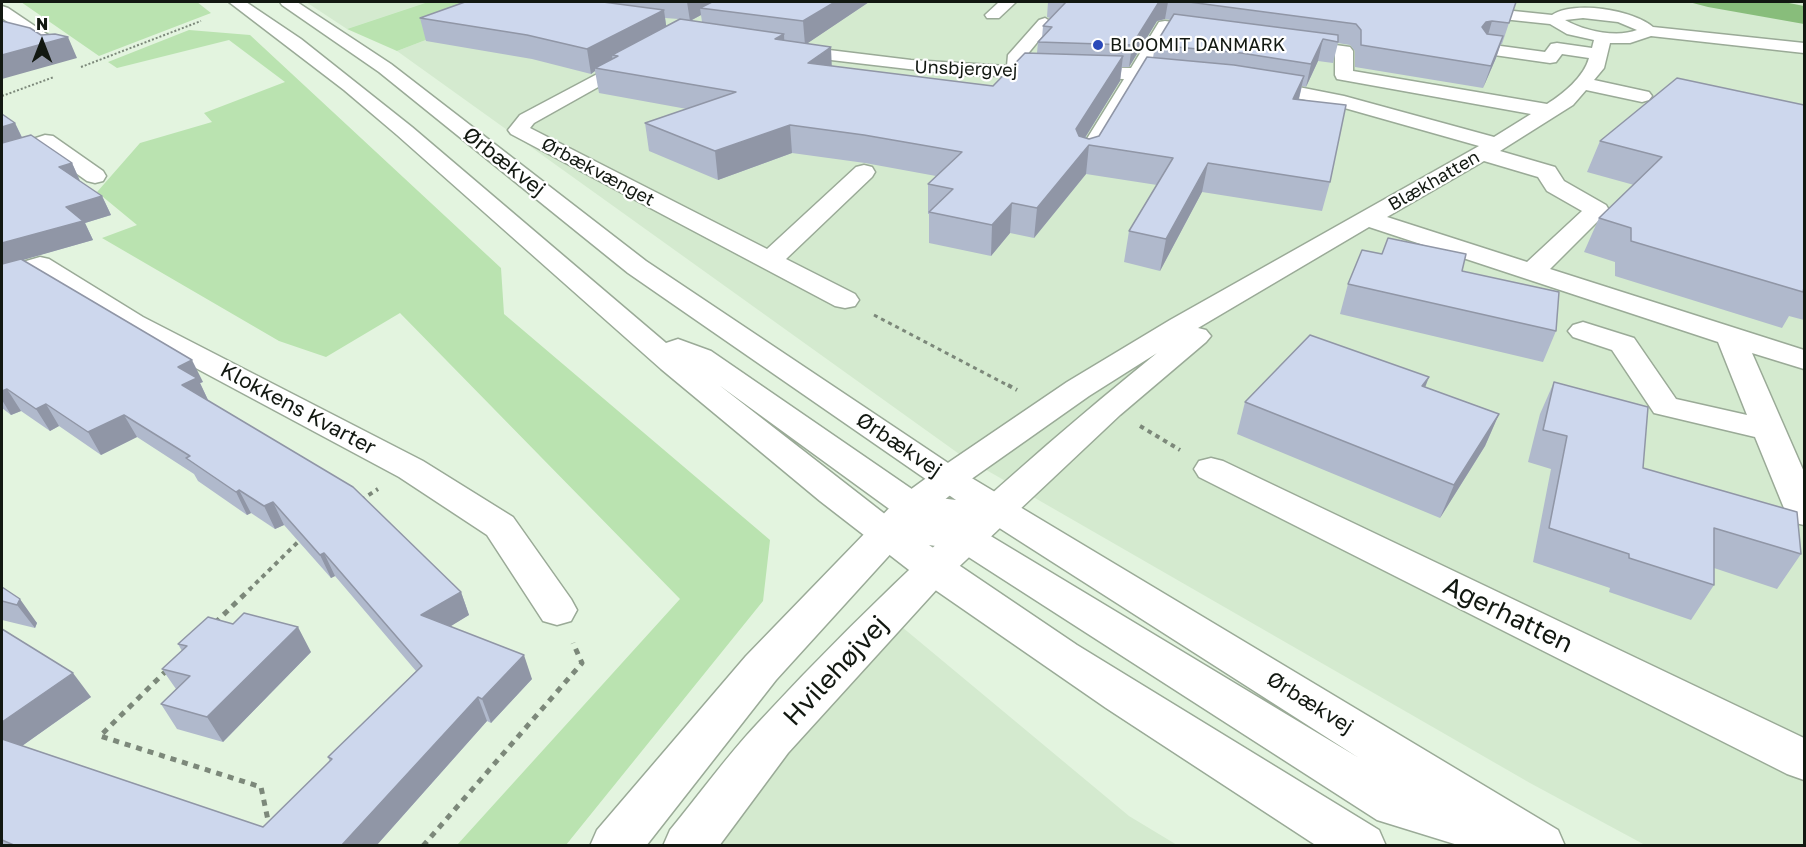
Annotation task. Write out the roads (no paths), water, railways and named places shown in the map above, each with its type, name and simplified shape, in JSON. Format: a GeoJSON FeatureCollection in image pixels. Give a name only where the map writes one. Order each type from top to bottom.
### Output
{"type":"FeatureCollection","features":[{"type":"Feature","properties":{"kind":"street","name":"Ørbækvej"},"geometry":{"type":"LineString","coordinates":[[237,2],[281,32],[380,112],[639,334],[700,357],[900,521]]}},
{"type":"Feature","properties":{"kind":"street","name":"Ørbækvej"},"geometry":{"type":"LineString","coordinates":[[287,2],[386,68],[637,267],[948,479],[1537,844]]}},
{"type":"Feature","properties":{"kind":"street"},"geometry":{"type":"LineString","coordinates":[[993,15],[1008,2]]}},
{"type":"Feature","properties":{"kind":"street"},"geometry":{"type":"LineString","coordinates":[[1388,2],[1555,20],[1565,28],[1601,45]]}},
{"type":"Feature","properties":{"kind":"street"},"geometry":{"type":"LineString","coordinates":[[1555,20],[1562,15],[1595,8],[1637,23],[1648,31],[1804,48]]}},
{"type":"Feature","properties":{"kind":"street"},"geometry":{"type":"LineString","coordinates":[[2,11],[57,49]]}},
{"type":"Feature","properties":{"kind":"street"},"geometry":{"type":"LineString","coordinates":[[1016,71],[1017,55],[1045,23]]}},
{"type":"Feature","properties":{"kind":"street"},"geometry":{"type":"LineString","coordinates":[[1086,158],[1166,26],[1232,36]]}},
{"type":"Feature","properties":{"kind":"street"},"geometry":{"type":"LineString","coordinates":[[1486,49],[1550,58],[1557,48],[1601,45],[1640,36],[1648,31]]}},
{"type":"Feature","properties":{"kind":"street"},"geometry":{"type":"LineString","coordinates":[[1277,42],[1344,51],[1344,75],[1550,111]]}},
{"type":"Feature","properties":{"kind":"street","name":"Blækhatten"},"geometry":{"type":"LineString","coordinates":[[900,521],[948,479],[1078,389],[1234,295],[1489,149],[1566,101],[1596,68],[1601,45]]}},
{"type":"Feature","properties":{"kind":"street","name":"Ørbækvænget"},"geometry":{"type":"LineString","coordinates":[[659,47],[527,119],[519,130],[844,300]]}},
{"type":"Feature","properties":{"kind":"street","name":"Unsbjergvej"},"geometry":{"type":"LineString","coordinates":[[768,48],[860,51],[950,69],[1137,73],[1194,78]]}},
{"type":"Feature","properties":{"kind":"street"},"geometry":{"type":"LineString","coordinates":[[843,79],[860,51]]}},
{"type":"Feature","properties":{"kind":"street"},"geometry":{"type":"LineString","coordinates":[[959,87],[987,71]]}},
{"type":"Feature","properties":{"kind":"street"},"geometry":{"type":"LineString","coordinates":[[1238,82],[1344,102],[1489,149],[1547,172],[1556,186],[1597,210],[1532,272]]}},
{"type":"Feature","properties":{"kind":"street"},"geometry":{"type":"LineString","coordinates":[[1582,83],[1642,96]]}},
{"type":"Feature","properties":{"kind":"street"},"geometry":{"type":"LineString","coordinates":[[2,156],[45,141],[95,176]]}},
{"type":"Feature","properties":{"kind":"street"},"geometry":{"type":"LineString","coordinates":[[768,261],[864,172]]}},
{"type":"Feature","properties":{"kind":"street"},"geometry":{"type":"LineString","coordinates":[[1368,219],[1804,360]]}},
{"type":"Feature","properties":{"kind":"street","name":"Klokkens Kvarter"},"geometry":{"type":"LineString","coordinates":[[2,277],[40,265],[133,323],[411,469],[500,526],[557,610]]}},
{"type":"Feature","properties":{"kind":"street","name":"Blækhatten"},"geometry":{"type":"LineString","coordinates":[[997,509],[1109,408],[1196,337],[1234,295]]}},
{"type":"Feature","properties":{"kind":"street"},"geometry":{"type":"LineString","coordinates":[[1582,331],[1623,344],[1665,406],[1770,430]]}},
{"type":"Feature","properties":{"kind":"street"},"geometry":{"type":"LineString","coordinates":[[1730,336],[1804,513]]}},
{"type":"Feature","properties":{"kind":"street","name":"Agerhatten"},"geometry":{"type":"LineString","coordinates":[[1211,470],[1804,760]]}},
{"type":"Feature","properties":{"kind":"street"},"geometry":{"type":"LineString","coordinates":[[615,846],[761,668],[900,521],[949,513],[997,509]]}},
{"type":"Feature","properties":{"kind":"street","name":"Hvilehøjvej"},"geometry":{"type":"LineString","coordinates":[[688,846],[772,739],[934,567],[997,509]]}},
{"type":"Feature","properties":{"kind":"street"},"geometry":{"type":"LineString","coordinates":[[900,521],[926,532],[966,538],[1394,805],[1537,844]]}},
{"type":"Feature","properties":{"kind":"street"},"geometry":{"type":"LineString","coordinates":[[900,521],[934,567],[1064,658],[1361,846]]}},
{"type":"Feature","properties":{"kind":"place","name":"BLOOMIT DANMARK"},"geometry":{"type":"Point","coordinates":[1098,45]}}]}
